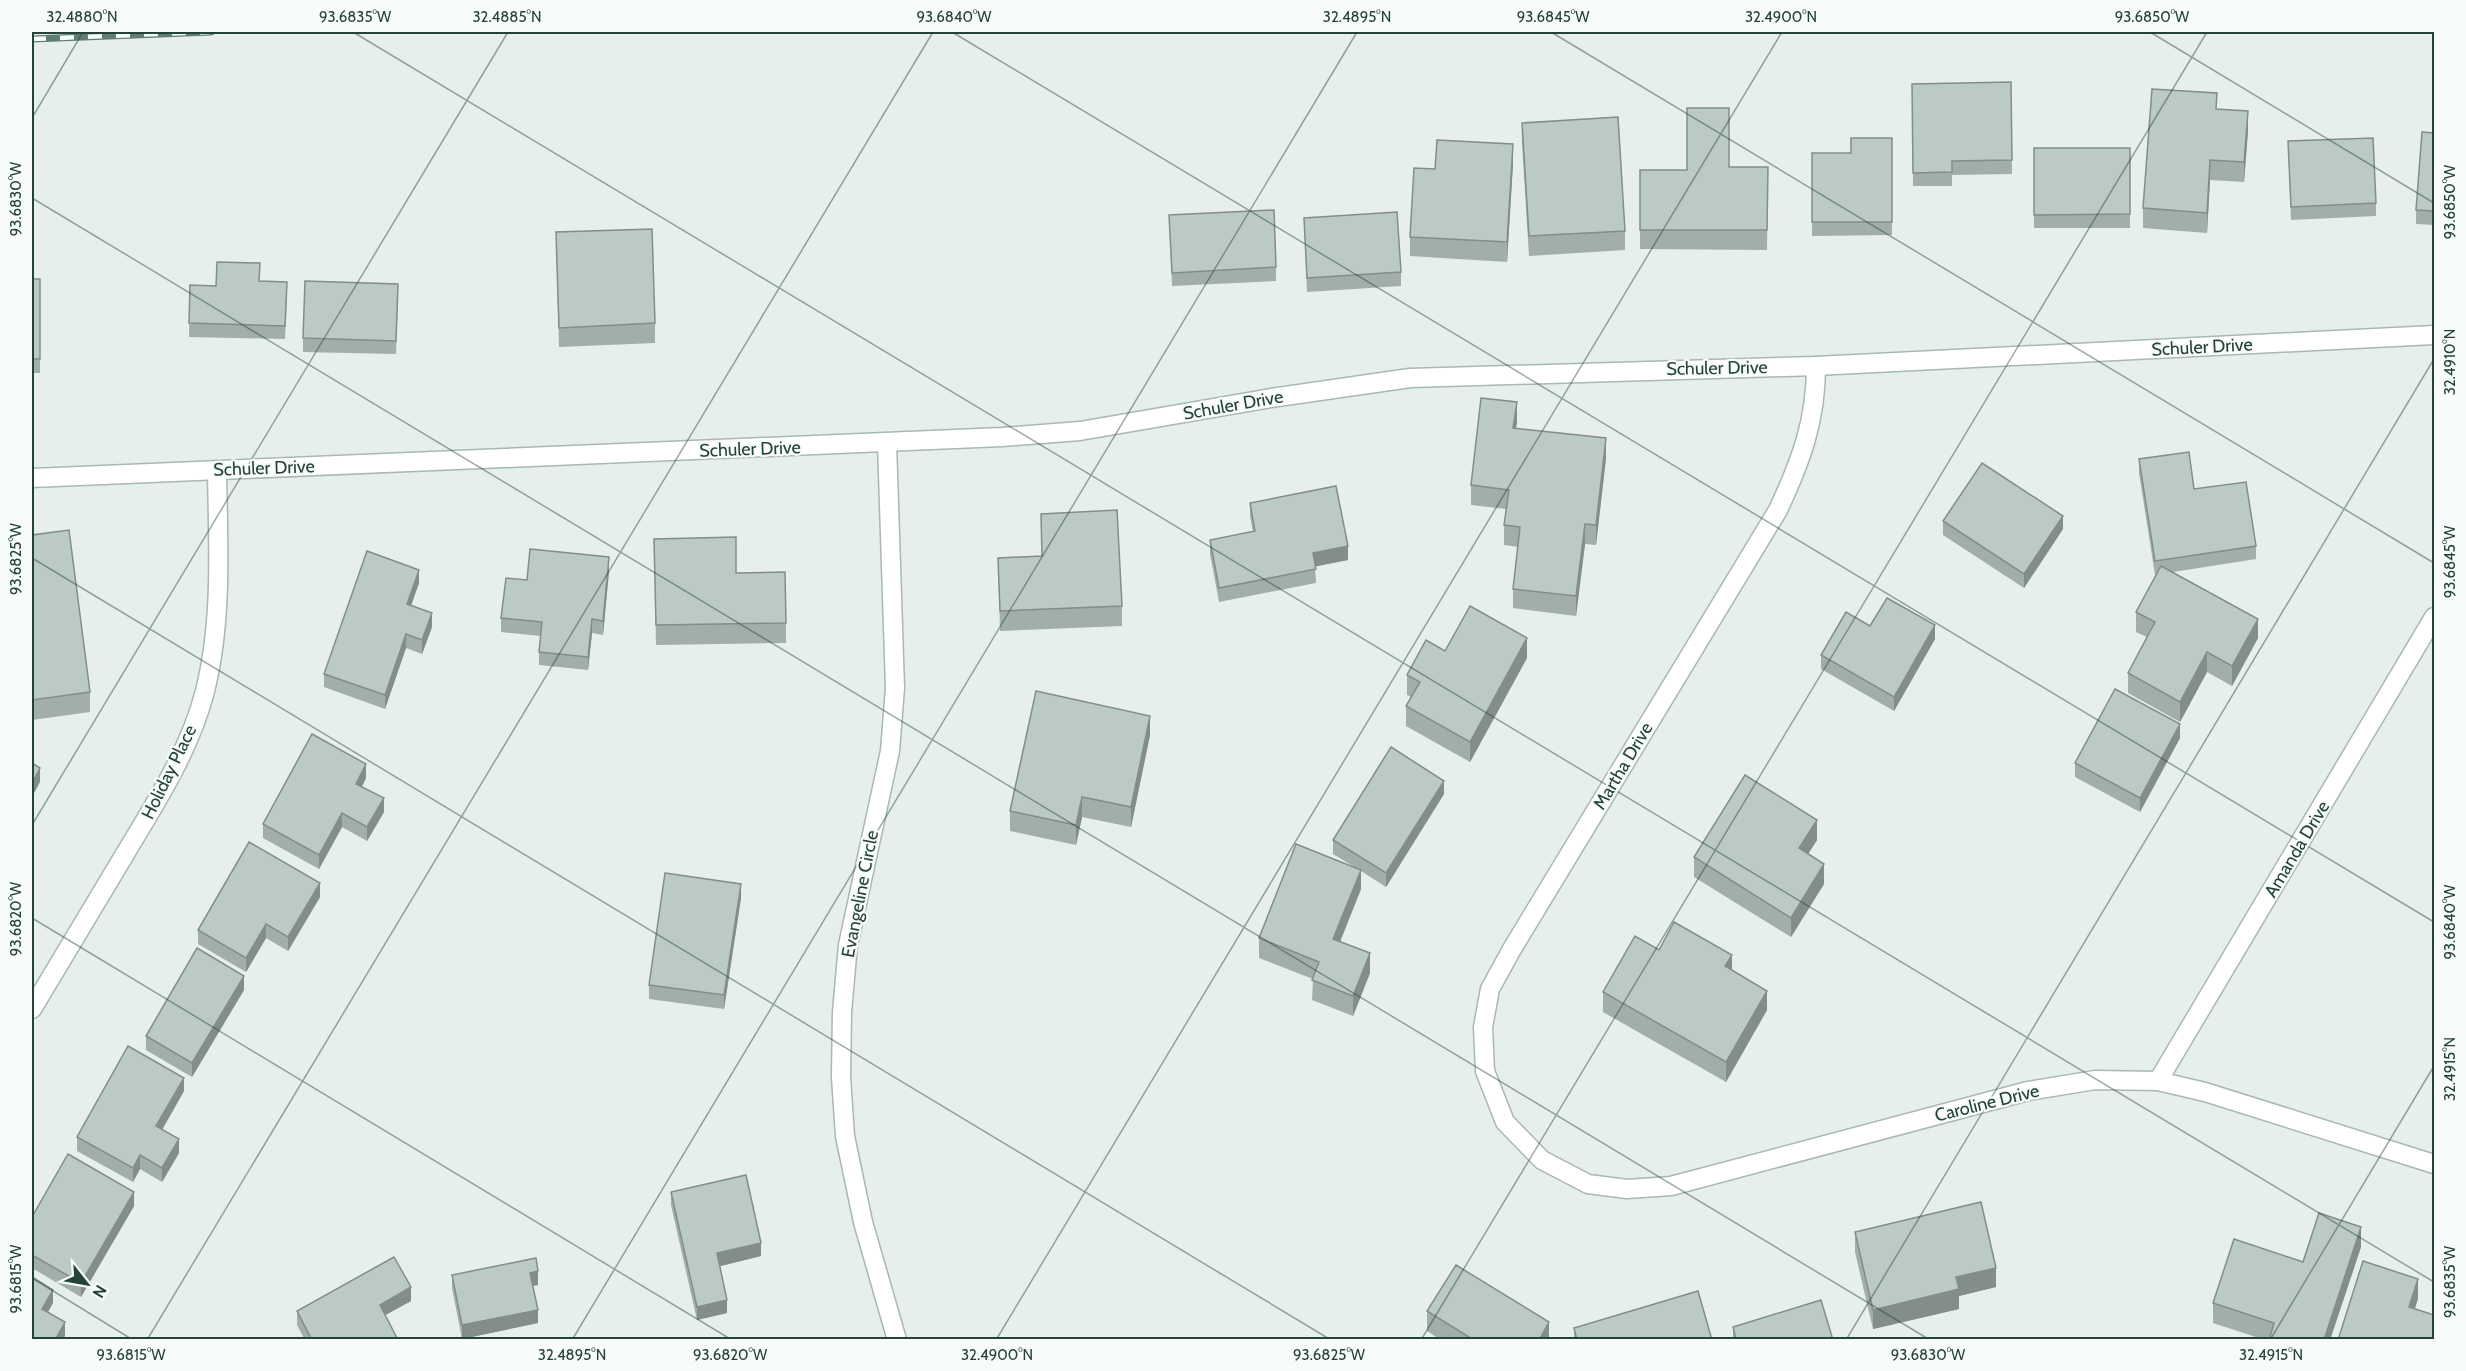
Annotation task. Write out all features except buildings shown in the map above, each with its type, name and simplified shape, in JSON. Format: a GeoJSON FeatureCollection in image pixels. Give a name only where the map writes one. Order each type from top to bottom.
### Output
{"type":"FeatureCollection","features":[{"type":"Feature","properties":{"kind":"street","name":"Schuler Drive"},"geometry":{"type":"LineString","coordinates":[[32,478],[887,443],[1080,431],[1271,398],[1410,378],[1816,366],[2434,335]]}},
{"type":"Feature","properties":{"kind":"street","name":"Martha Drive"},"geometry":{"type":"LineString","coordinates":[[1542,1160],[1505,1122],[1485,1071],[1483,1027],[1490,989],[1778,510],[1799,465],[1811,425],[1816,396],[1816,366]]}},
{"type":"Feature","properties":{"kind":"street","name":"Evangeline Circle"},"geometry":{"type":"LineString","coordinates":[[887,443],[895,688],[890,751],[848,945],[842,1012],[842,1077],[845,1136],[858,1201],[897,1340]]}},
{"type":"Feature","properties":{"kind":"street","name":"Holiday Place"},"geometry":{"type":"LineString","coordinates":[[32,1009],[159,798],[188,741],[205,692],[215,635],[218,571],[217,470]]}},
{"type":"Feature","properties":{"kind":"street","name":"Amanda Drive"},"geometry":{"type":"LineString","coordinates":[[2158,1081],[2434,617]]}},
{"type":"Feature","properties":{"kind":"street","name":"Caroline Drive"},"geometry":{"type":"LineString","coordinates":[[1542,1160],[1588,1184],[1627,1189],[1671,1186],[2028,1091],[2095,1080],[2158,1081],[2205,1092],[2434,1164]]}},
{"type":"Feature","properties":{"kind":"railway"},"geometry":{"type":"LineString","coordinates":[[32,39],[211,32]]}}]}
